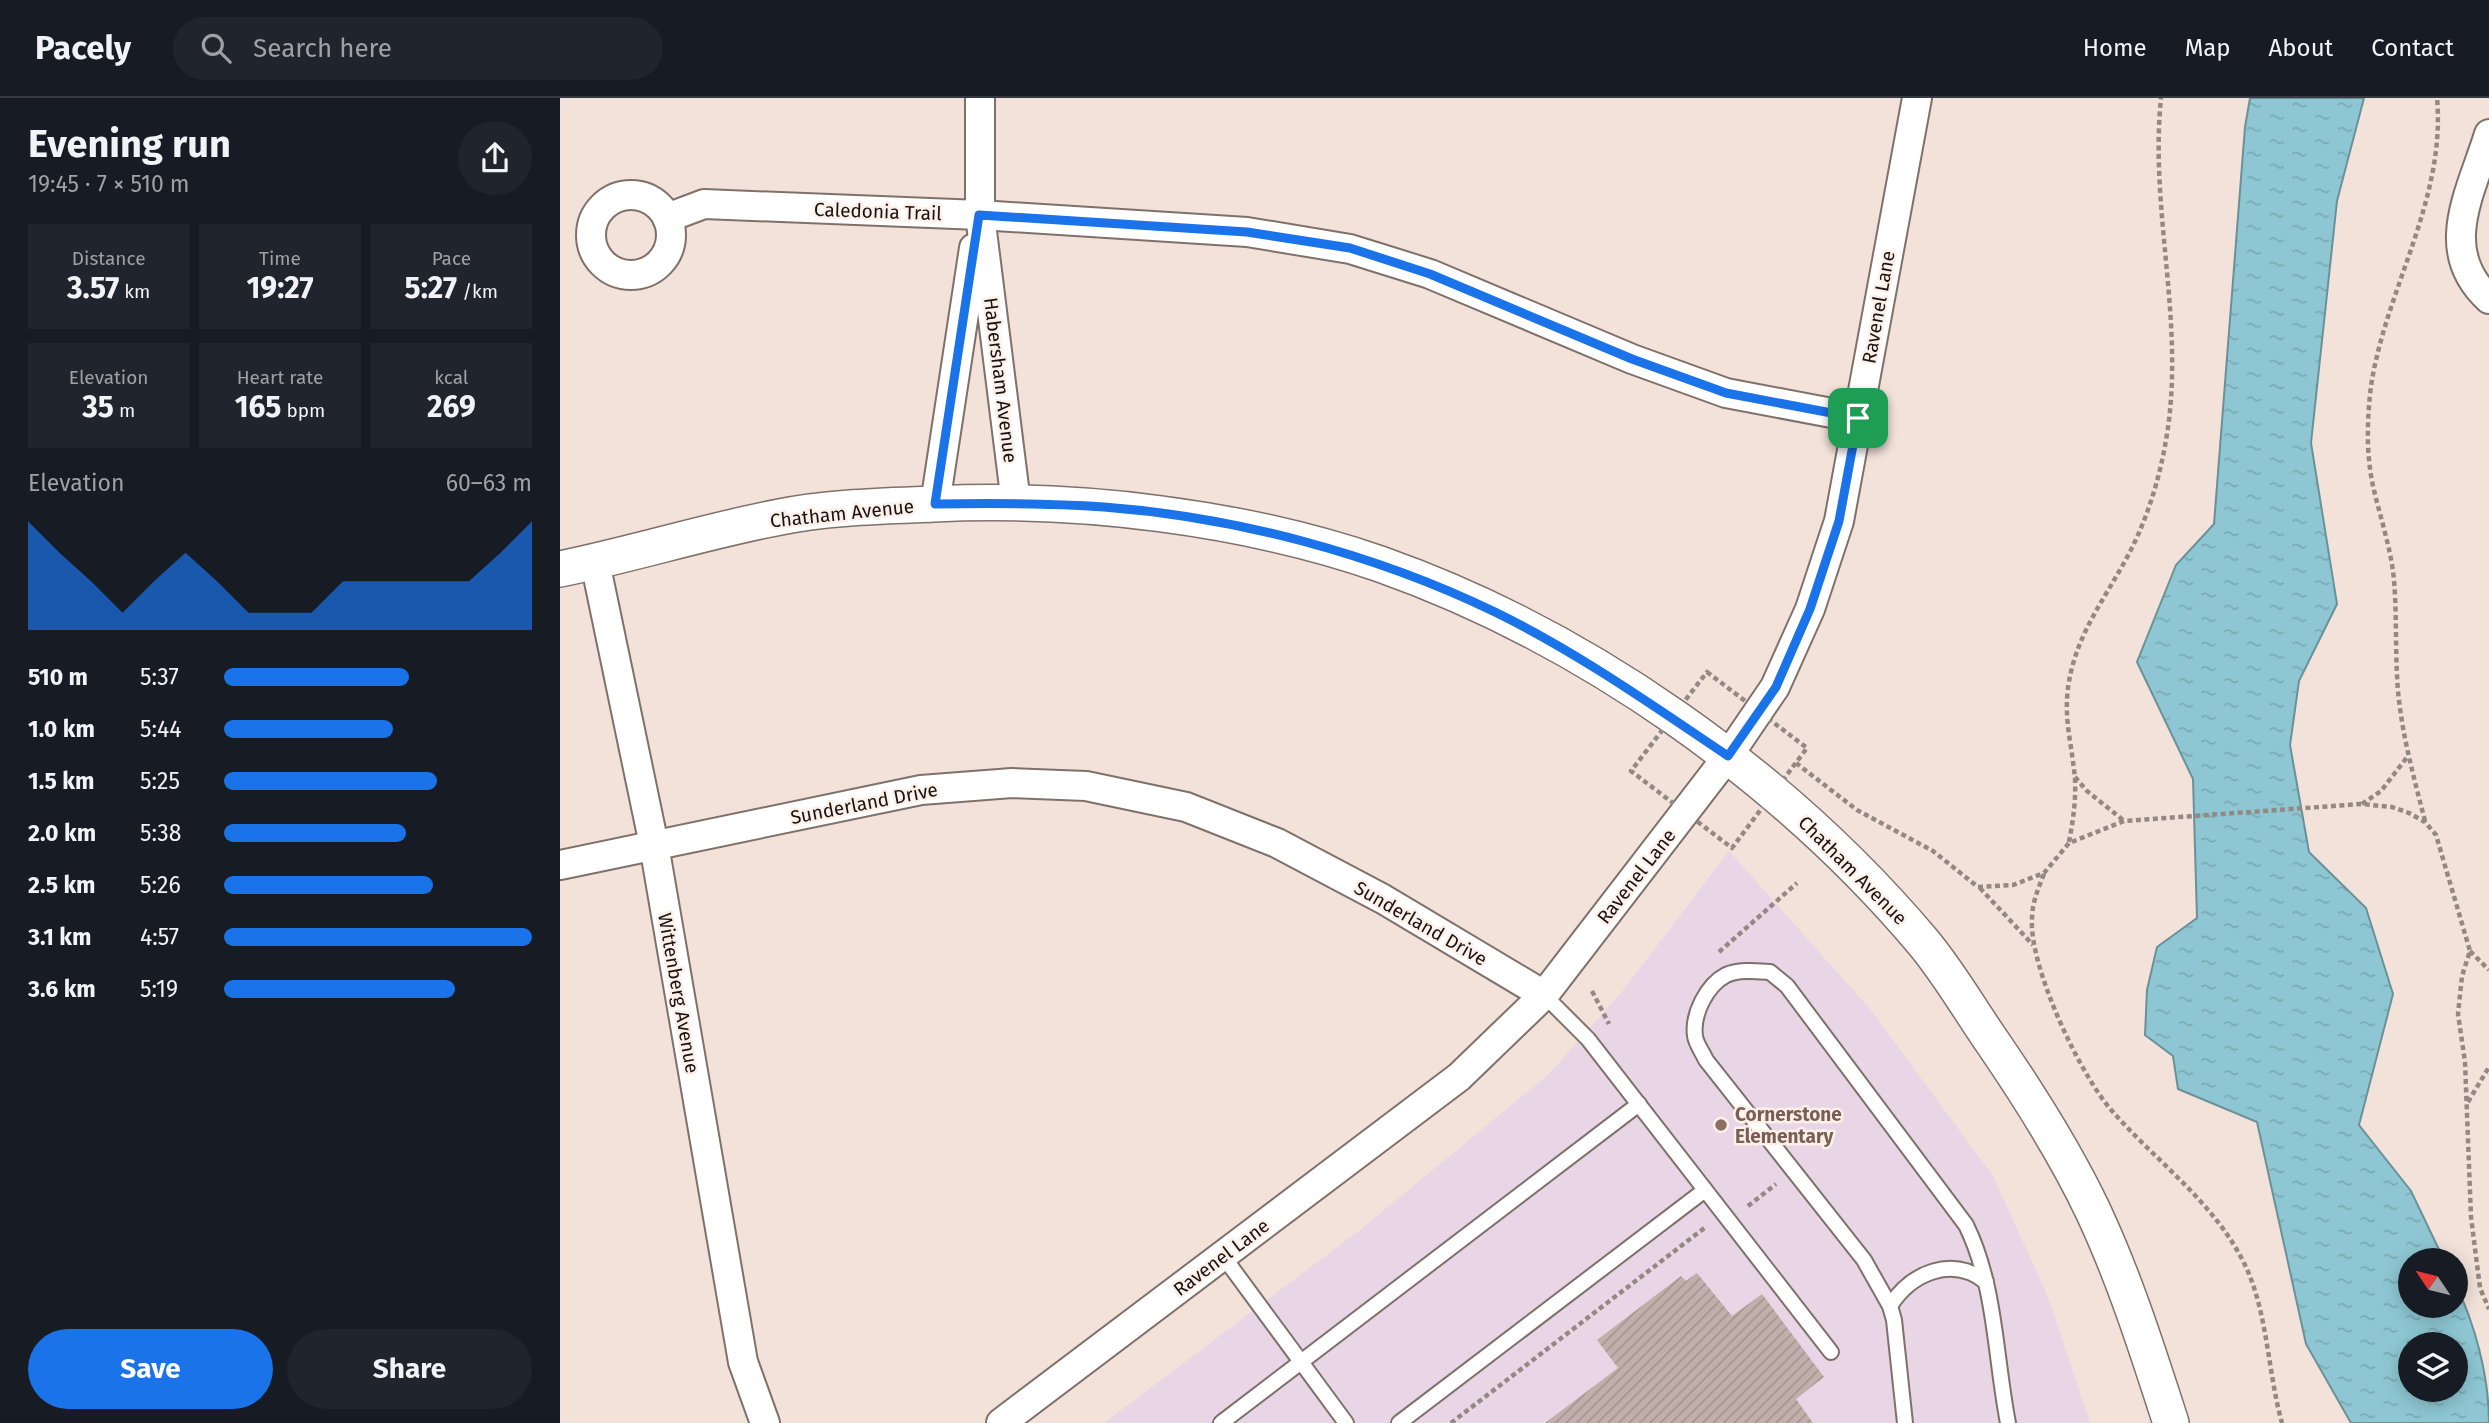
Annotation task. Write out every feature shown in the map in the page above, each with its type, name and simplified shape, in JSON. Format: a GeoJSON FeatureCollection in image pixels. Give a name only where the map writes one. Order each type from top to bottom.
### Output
{"type":"FeatureCollection","features":[{"type":"Feature","properties":{"kind":"street","name":"Habersham Avenue"},"geometry":{"type":"LineString","coordinates":[[979,98],[979,215],[1016,503]]}},
{"type":"Feature","properties":{"kind":"street","name":"Ravenel Lane"},"geometry":{"type":"LineString","coordinates":[[1001,1423],[1459,1077],[1544,995],[1728,756],[1776,687],[1810,609],[1839,521],[1917,98]]}},
{"type":"Feature","properties":{"kind":"street"},"geometry":{"type":"LineString","coordinates":[[2482,293],[2463,265],[2459,235],[2489,134]]}},
{"type":"Feature","properties":{"kind":"street","name":"Caledonia Trail"},"geometry":{"type":"LineString","coordinates":[[667,218],[704,204],[979,215],[1247,232],[1350,248],[1430,274],[1632,359],[1726,393],[1858,418]]}},
{"type":"Feature","properties":{"kind":"street","name":"Habersham Avenue"},"geometry":{"type":"LineString","coordinates":[[935,504],[979,215]]}},
{"type":"Feature","properties":{"kind":"street","name":"Chatham Avenue"},"geometry":{"type":"LineString","coordinates":[[560,569],[784,516],[935,504],[1016,503],[1106,507],[1234,525],[1378,564],[1494,612],[1614,678],[1728,756],[1820,832],[1925,944],[2042,1116],[2094,1212],[2141,1333],[2171,1423]]}},
{"type":"Feature","properties":{"kind":"street","name":"Wittenberg Avenue"},"geometry":{"type":"LineString","coordinates":[[595,562],[654,845],[743,1362],[765,1423]]}},
{"type":"Feature","properties":{"kind":"street","name":"Sunderland Drive"},"geometry":{"type":"LineString","coordinates":[[560,865],[921,790],[1012,783],[1086,786],[1186,807],[1277,843],[1383,899],[1544,995]]}},
{"type":"Feature","properties":{"kind":"lane"},"geometry":{"type":"LineString","coordinates":[[1905,1423],[1890,1306],[1864,1260],[1706,1060],[1695,1038],[1695,1023],[1703,1000],[1714,984],[1728,974],[1770,972],[1787,986],[1966,1225],[1979,1252],[1986,1282],[2008,1423]]}},
{"type":"Feature","properties":{"kind":"lane"},"geometry":{"type":"LineString","coordinates":[[1544,995],[1587,1039],[1831,1352]]}},
{"type":"Feature","properties":{"kind":"lane"},"geometry":{"type":"LineString","coordinates":[[1221,1423],[1639,1104]]}},
{"type":"Feature","properties":{"kind":"lane"},"geometry":{"type":"LineString","coordinates":[[1399,1423],[1705,1190]]}},
{"type":"Feature","properties":{"kind":"lane"},"geometry":{"type":"LineString","coordinates":[[1223,1256],[1346,1423]]}},
{"type":"Feature","properties":{"kind":"lane"},"geometry":{"type":"LineString","coordinates":[[1890,1306],[1900,1291],[1914,1279],[1933,1271],[1954,1268],[1974,1272],[1986,1282]]}},
{"type":"Feature","properties":{"kind":"path"},"geometry":{"type":"LineString","coordinates":[[2069,843],[2074,815],[2075,776],[2064,713],[2072,668],[2083,631],[2126,560],[2145,517],[2160,471],[2169,422],[2175,362],[2159,196],[2161,98]]}},
{"type":"Feature","properties":{"kind":"path"},"geometry":{"type":"LineString","coordinates":[[2437,98],[2437,152],[2427,204],[2381,336],[2371,387],[2367,437],[2372,483],[2393,578],[2398,692],[2408,756],[2425,822],[2440,841],[2470,951],[2489,970]]}},
{"type":"Feature","properties":{"kind":"path"},"geometry":{"type":"LineString","coordinates":[[2361,804],[2381,791],[2408,756]]}},
{"type":"Feature","properties":{"kind":"path"},"geometry":{"type":"LineString","coordinates":[[1796,763],[1857,810],[1933,851],[1978,887],[2034,946]]}},
{"type":"Feature","properties":{"kind":"path"},"geometry":{"type":"LineString","coordinates":[[2075,776],[2087,791],[2124,821]]}},
{"type":"Feature","properties":{"kind":"path"},"geometry":{"type":"LineString","coordinates":[[2282,1423],[2256,1293],[2243,1260],[2225,1231],[2189,1187],[2111,1110],[2076,1056],[2034,946],[2034,901],[2044,873],[2069,843],[2124,821],[2186,814],[2361,804],[2392,807],[2425,822]]}},
{"type":"Feature","properties":{"kind":"path"},"geometry":{"type":"LineString","coordinates":[[1978,887],[2013,885],[2044,873]]}},
{"type":"Feature","properties":{"kind":"path"},"geometry":{"type":"LineString","coordinates":[[2470,951],[2462,976],[2458,1014],[2468,1103],[2471,1217],[2480,1288],[2489,1308]]}},
{"type":"Feature","properties":{"kind":"path"},"geometry":{"type":"LineString","coordinates":[[1592,991],[1613,1029]]}},
{"type":"Feature","properties":{"kind":"path"},"geometry":{"type":"LineString","coordinates":[[2468,1103],[2489,1067]]}},
{"type":"Feature","properties":{"kind":"path"},"geometry":{"type":"LineString","coordinates":[[1740,1196],[1748,1207],[1780,1182]]}},
{"type":"Feature","properties":{"kind":"path"},"geometry":{"type":"LineString","coordinates":[[1451,1423],[1723,1213]]}},
{"type":"Feature","properties":{"kind":"shaded area","name":"Cornerstone Elementary"},"geometry":{"type":"Polygon","coordinates":[[[1729,851],[1870,1009],[1993,1176],[2048,1297],[2090,1423],[1104,1423],[1360,1230],[1549,1074],[1621,993],[1729,851]]]}},
{"type":"Feature","properties":{"kind":"water"},"geometry":{"type":"Polygon","coordinates":[[[2250,98],[2364,98],[2337,201],[2311,443],[2337,604],[2299,681],[2290,745],[2309,852],[2366,908],[2393,994],[2359,1125],[2411,1191],[2438,1248],[2398,1248],[2398,1318],[2468,1318],[2468,1314],[2486,1387],[2489,1423],[2351,1423],[2306,1344],[2257,1122],[2178,1089],[2173,1056],[2145,1035],[2147,990],[2157,947],[2197,918],[2193,779],[2137,662],[2176,565],[2214,524],[2245,127],[2250,98]]]}},
{"type":"Feature","properties":{"kind":"building"},"geometry":{"type":"Polygon","coordinates":[[[1697,1273],[1732,1316],[1762,1294],[1824,1377],[1796,1399],[1813,1423],[1545,1423],[1618,1368],[1597,1340],[1681,1276],[1686,1281],[1697,1273]]]}},
{"type":"Feature","properties":{"kind":"place","name":"Cornerstone Elementary"},"geometry":{"type":"Point","coordinates":[1721,1125]}},
{"type":"Feature","properties":{"kind":"route"},"geometry":{"type":"LineString","coordinates":[[979,215],[1247,232],[1350,248],[1430,274],[1632,359],[1726,393],[1858,418],[1839,521],[1810,609],[1776,687],[1728,756],[1614,678],[1494,612],[1378,564],[1234,525],[1106,507],[1016,503],[935,504],[979,215]]}}]}
